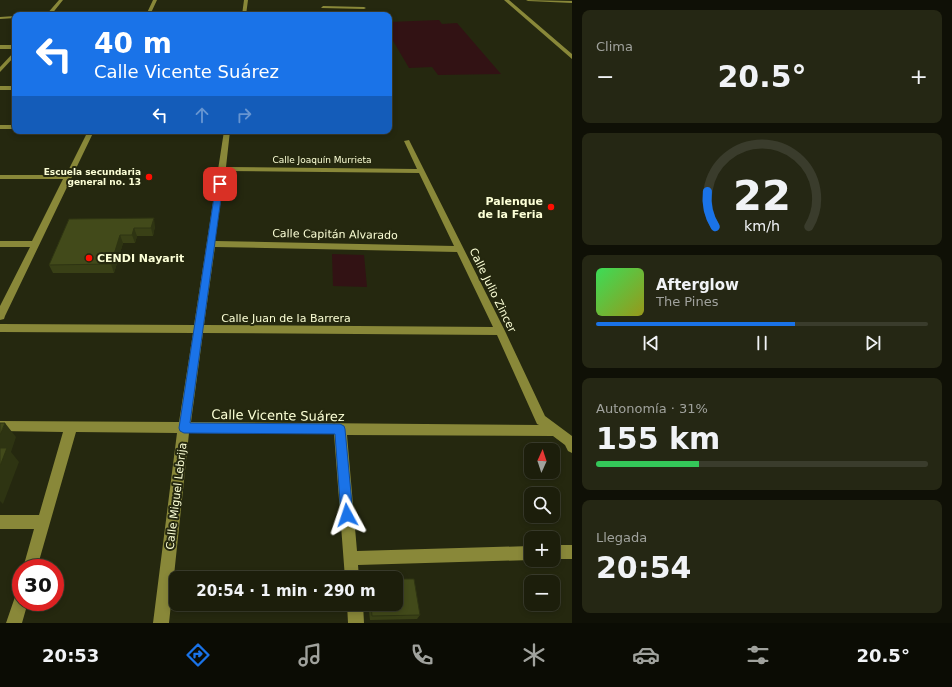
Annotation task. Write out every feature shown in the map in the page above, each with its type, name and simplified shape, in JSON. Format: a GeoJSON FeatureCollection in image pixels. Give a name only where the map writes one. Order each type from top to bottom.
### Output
{"type":"FeatureCollection","features":[{"type":"Feature","properties":{"kind":"street"},"geometry":{"type":"LineString","coordinates":[[51,12],[61,0]]}},
{"type":"Feature","properties":{"kind":"street"},"geometry":{"type":"LineString","coordinates":[[150,12],[156,0]]}},
{"type":"Feature","properties":{"kind":"street"},"geometry":{"type":"LineString","coordinates":[[244,12],[246,0]]}},
{"type":"Feature","properties":{"kind":"street"},"geometry":{"type":"LineString","coordinates":[[506,0],[572,56]]}},
{"type":"Feature","properties":{"kind":"street"},"geometry":{"type":"LineString","coordinates":[[528,0],[572,2]]}},
{"type":"Feature","properties":{"kind":"street"},"geometry":{"type":"LineString","coordinates":[[323,7],[364,8]]}},
{"type":"Feature","properties":{"kind":"street"},"geometry":{"type":"LineString","coordinates":[[337,7],[340,12]]}},
{"type":"Feature","properties":{"kind":"street"},"geometry":{"type":"LineString","coordinates":[[0,18],[12,17]]}},
{"type":"Feature","properties":{"kind":"street"},"geometry":{"type":"LineString","coordinates":[[0,47],[12,47]]}},
{"type":"Feature","properties":{"kind":"street"},"geometry":{"type":"LineString","coordinates":[[0,70],[12,56]]}},
{"type":"Feature","properties":{"kind":"street"},"geometry":{"type":"LineString","coordinates":[[0,88],[12,88]]}},
{"type":"Feature","properties":{"kind":"street"},"geometry":{"type":"LineString","coordinates":[[0,127],[12,127]]}},
{"type":"Feature","properties":{"kind":"street"},"geometry":{"type":"LineString","coordinates":[[0,316],[90,134]]}},
{"type":"Feature","properties":{"kind":"street","name":"Calle Miguel Lebrija"},"geometry":{"type":"LineString","coordinates":[[161,623],[184,428],[227,134]]}},
{"type":"Feature","properties":{"kind":"street","name":"Calle Julio Zincer"},"geometry":{"type":"LineString","coordinates":[[407,141],[500,331],[541,420],[570,444]]}},
{"type":"Feature","properties":{"kind":"street","name":"Calle Joaquín Murrieta"},"geometry":{"type":"LineString","coordinates":[[222,170],[421,171]]}},
{"type":"Feature","properties":{"kind":"street"},"geometry":{"type":"LineString","coordinates":[[0,177],[68,177]]}},
{"type":"Feature","properties":{"kind":"street"},"geometry":{"type":"LineString","coordinates":[[0,244],[35,244]]}},
{"type":"Feature","properties":{"kind":"street","name":"Calle Capitán Alvarado"},"geometry":{"type":"LineString","coordinates":[[211,244],[459,249]]}},
{"type":"Feature","properties":{"kind":"street","name":"Calle Juan de la Barrera"},"geometry":{"type":"LineString","coordinates":[[0,328],[500,331]]}},
{"type":"Feature","properties":{"kind":"street","name":"Calle Vicente Suárez"},"geometry":{"type":"LineString","coordinates":[[0,426],[556,431]]}},
{"type":"Feature","properties":{"kind":"street"},"geometry":{"type":"LineString","coordinates":[[33,559],[71,427]]}},
{"type":"Feature","properties":{"kind":"street"},"geometry":{"type":"LineString","coordinates":[[340,429],[351,571]]}},
{"type":"Feature","properties":{"kind":"street"},"geometry":{"type":"LineString","coordinates":[[0,522],[43,522]]}},
{"type":"Feature","properties":{"kind":"street"},"geometry":{"type":"LineString","coordinates":[[560,552],[572,552]]}},
{"type":"Feature","properties":{"kind":"street"},"geometry":{"type":"LineString","coordinates":[[350,558],[524,553]]}},
{"type":"Feature","properties":{"kind":"street"},"geometry":{"type":"LineString","coordinates":[[14,623],[18,611]]}},
{"type":"Feature","properties":{"kind":"street"},"geometry":{"type":"LineString","coordinates":[[355,611],[356,623]]}},
{"type":"Feature","properties":{"kind":"shaded area"},"geometry":{"type":"Polygon","coordinates":[[[439,20],[442,24],[457,23],[501,74],[438,75],[432,67],[409,68],[392,39],[392,22],[439,20]]]}},
{"type":"Feature","properties":{"kind":"shaded area"},"geometry":{"type":"Polygon","coordinates":[[[332,254],[364,255],[367,287],[333,286],[332,254]]]}},
{"type":"Feature","properties":{"kind":"building","name":"CENDI Nayarit"},"geometry":{"type":"Polygon","coordinates":[[[154,218],[151,228],[134,228],[132,235],[120,235],[111,264],[49,265],[69,219],[154,218]]]}},
{"type":"Feature","properties":{"kind":"building"},"geometry":{"type":"Polygon","coordinates":[[[0,423],[5,423],[0,435],[0,423]]]}},
{"type":"Feature","properties":{"kind":"building"},"geometry":{"type":"Polygon","coordinates":[[[0,448],[7,448],[0,466],[0,448]]]}},
{"type":"Feature","properties":{"kind":"building"},"geometry":{"type":"Polygon","coordinates":[[[403,579],[414,579],[420,615],[372,616],[372,611],[403,611],[403,579]]]}},
{"type":"Feature","properties":{"kind":"place","name":"Escuela secundaria general no. 13"},"geometry":{"type":"Point","coordinates":[149,177]}},
{"type":"Feature","properties":{"kind":"place","name":"Palenque de la Feria"},"geometry":{"type":"Point","coordinates":[551,207]}},
{"type":"Feature","properties":{"kind":"place","name":"CENDI Nayarit"},"geometry":{"type":"Point","coordinates":[89,258]}},
{"type":"Feature","properties":{"kind":"route"},"geometry":{"type":"LineString","coordinates":[[220,184],[184,428],[340,429],[347,515]]}}]}
